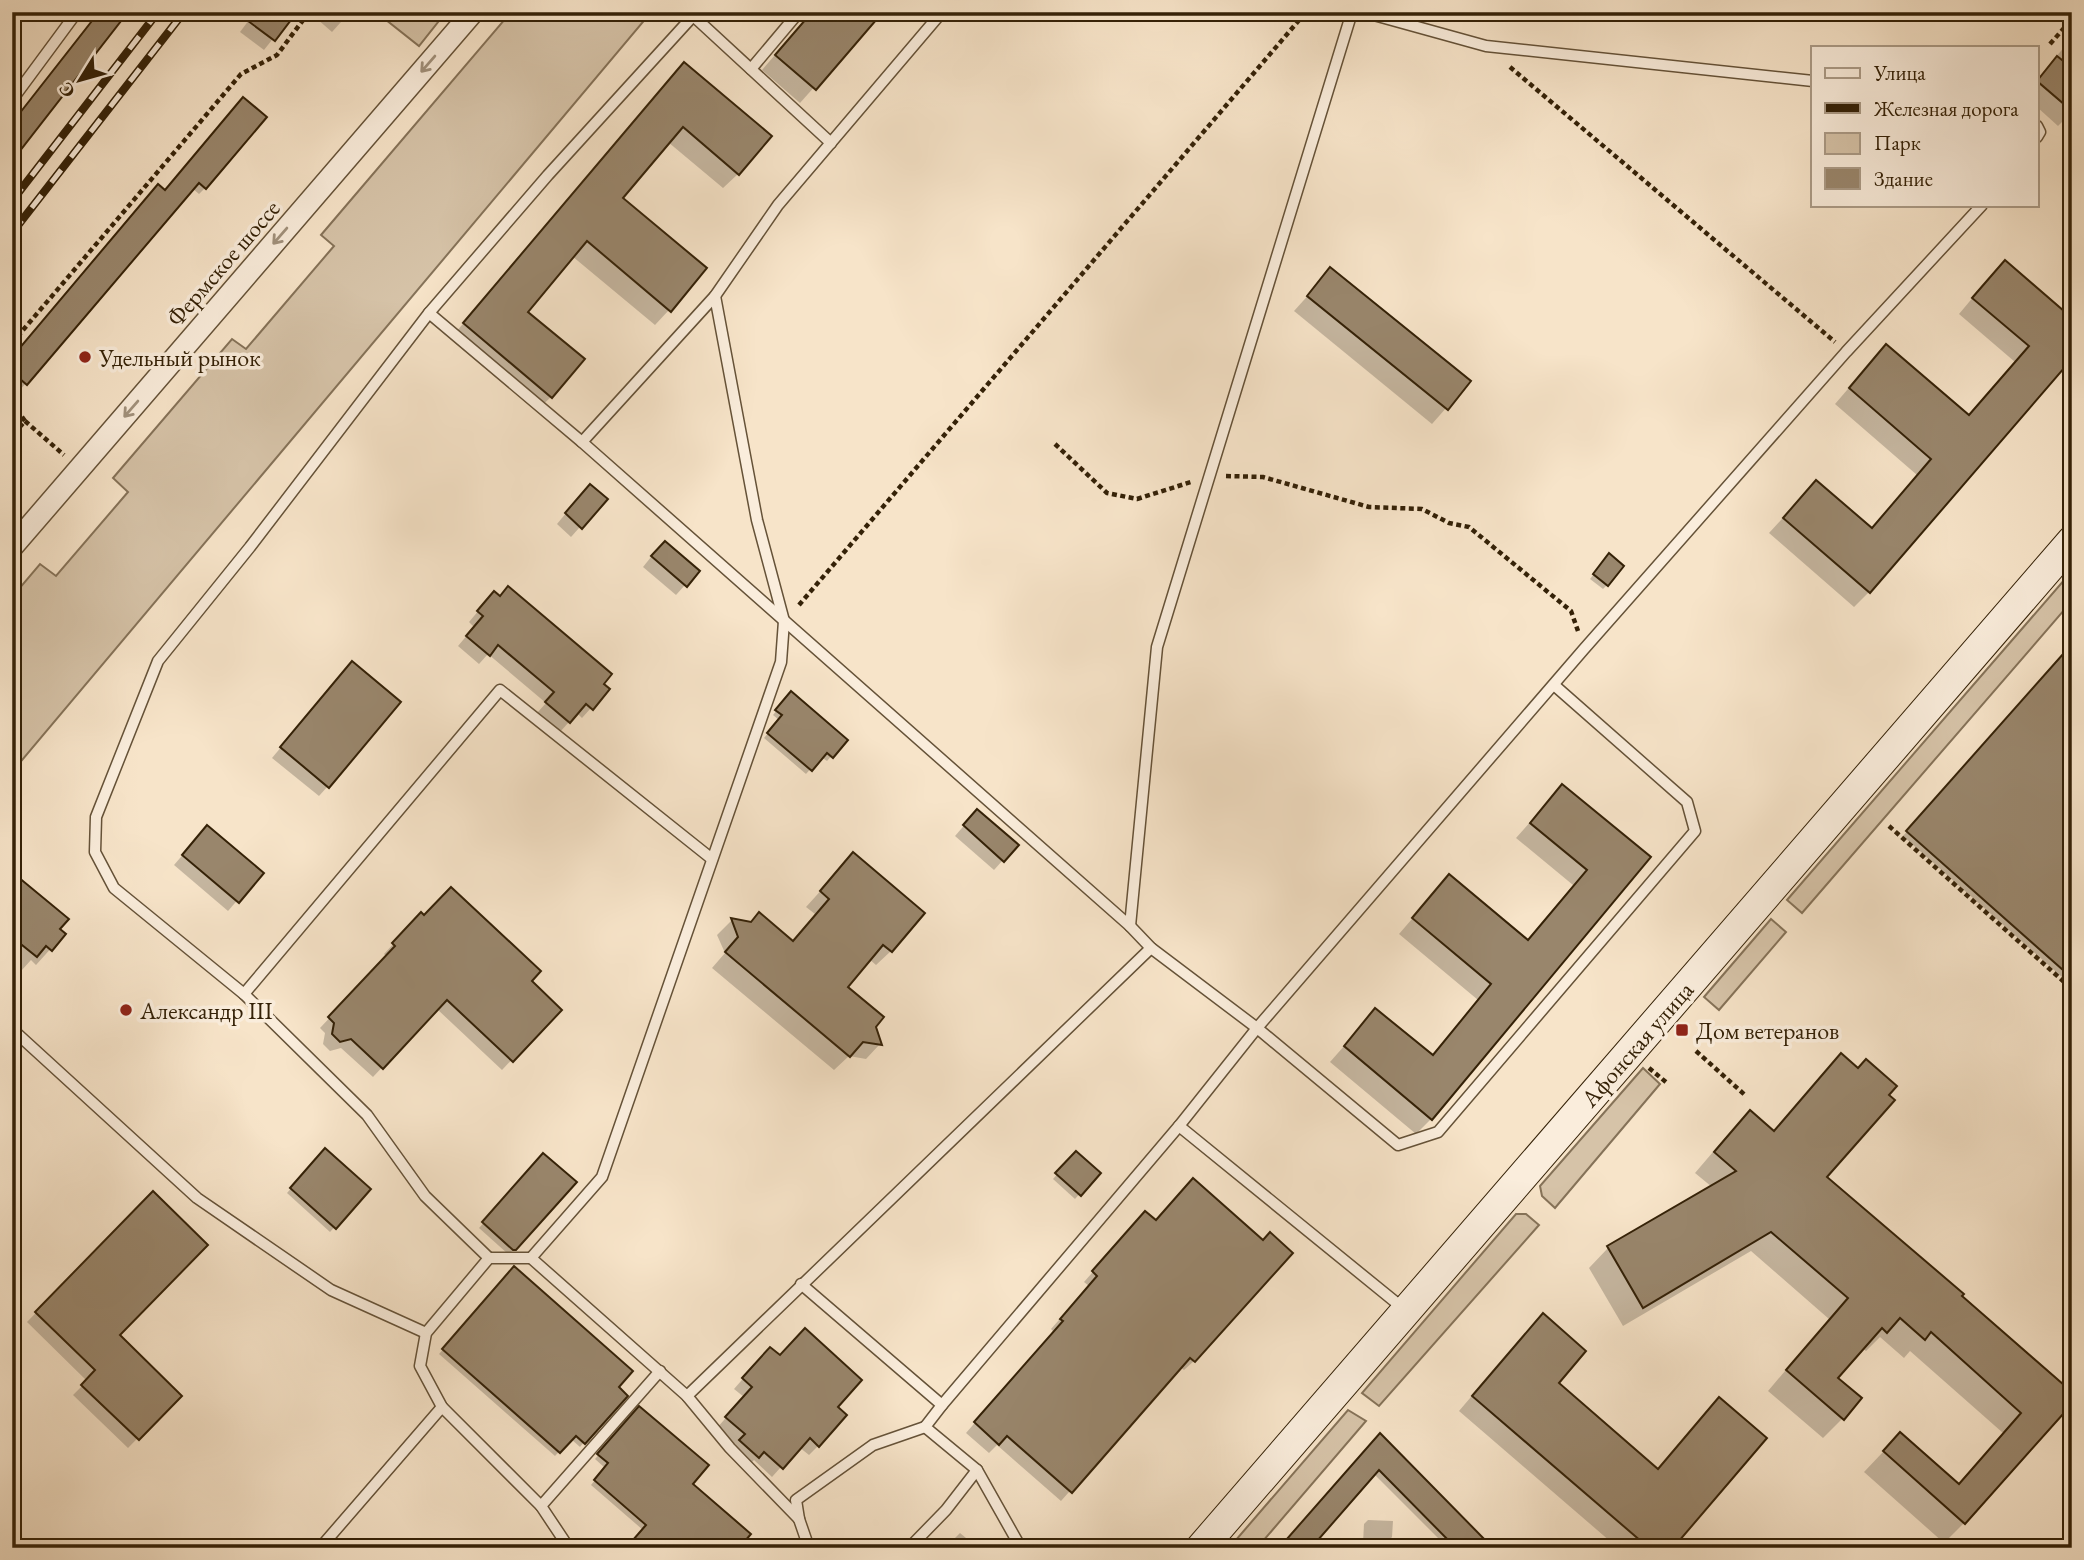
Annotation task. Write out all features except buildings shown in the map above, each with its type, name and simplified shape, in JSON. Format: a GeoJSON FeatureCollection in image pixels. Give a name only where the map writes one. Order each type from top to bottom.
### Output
{"type":"FeatureCollection","features":[{"type":"Feature","properties":{"kind":"street","name":"Фермское шоссе"},"geometry":{"type":"LineString","coordinates":[[12,547],[473,12]]}},
{"type":"Feature","properties":{"kind":"street","name":"Афонская улица"},"geometry":{"type":"LineString","coordinates":[[1201,1548],[2072,541]]}},
{"type":"Feature","properties":{"kind":"lane"},"geometry":{"type":"LineString","coordinates":[[12,100],[77,12]]}},
{"type":"Feature","properties":{"kind":"lane"},"geometry":{"type":"LineString","coordinates":[[751,69],[799,12]]}},
{"type":"Feature","properties":{"kind":"lane"},"geometry":{"type":"LineString","coordinates":[[582,442],[715,296],[778,205],[942,12]]}},
{"type":"Feature","properties":{"kind":"lane"},"geometry":{"type":"LineString","coordinates":[[1130,926],[1157,647],[1352,12]]}},
{"type":"Feature","properties":{"kind":"lane"},"geometry":{"type":"LineString","coordinates":[[1363,12],[1382,15],[1486,46],[1811,81]]}},
{"type":"Feature","properties":{"kind":"lane"},"geometry":{"type":"LineString","coordinates":[[799,1519],[730,1448],[687,1396],[531,1258],[489,1258],[425,1196],[367,1115],[244,994],[114,888],[95,852],[96,817],[158,661],[250,547],[429,313],[691,14],[831,143]]}},
{"type":"Feature","properties":{"kind":"lane"},"geometry":{"type":"LineString","coordinates":[[809,1548],[796,1500],[873,1445],[925,1427],[1179,1126],[1257,1028],[1584,649],[1846,352],[1981,206]]}},
{"type":"Feature","properties":{"kind":"lane"},"geometry":{"type":"LineString","coordinates":[[531,1258],[602,1177],[781,662],[784,621],[757,520],[715,296]]}},
{"type":"Feature","properties":{"kind":"lane"},"geometry":{"type":"LineString","coordinates":[[429,313],[582,442],[1130,926],[1151,948],[1257,1028],[1398,1145],[1438,1132],[1695,831],[1687,802],[1554,685]]}},
{"type":"Feature","properties":{"kind":"lane"},"geometry":{"type":"LineString","coordinates":[[244,994],[500,690],[712,859]]}},
{"type":"Feature","properties":{"kind":"lane"},"geometry":{"type":"LineString","coordinates":[[687,1396],[1151,948]]}},
{"type":"Feature","properties":{"kind":"lane"},"geometry":{"type":"LineString","coordinates":[[12,1029],[197,1198],[331,1290],[426,1332]]}},
{"type":"Feature","properties":{"kind":"lane"},"geometry":{"type":"LineString","coordinates":[[1179,1126],[1406,1311]]}},
{"type":"Feature","properties":{"kind":"lane"},"geometry":{"type":"LineString","coordinates":[[489,1258],[426,1332],[421,1366],[442,1407],[541,1506],[569,1548]]}},
{"type":"Feature","properties":{"kind":"lane"},"geometry":{"type":"LineString","coordinates":[[801,1284],[942,1405]]}},
{"type":"Feature","properties":{"kind":"lane"},"geometry":{"type":"LineString","coordinates":[[541,1506],[660,1371]]}},
{"type":"Feature","properties":{"kind":"lane"},"geometry":{"type":"LineString","coordinates":[[320,1548],[442,1407]]}},
{"type":"Feature","properties":{"kind":"lane"},"geometry":{"type":"LineString","coordinates":[[925,1427],[977,1470],[1021,1548]]}},
{"type":"Feature","properties":{"kind":"lane"},"geometry":{"type":"LineString","coordinates":[[909,1548],[946,1510],[977,1470]]}},
{"type":"Feature","properties":{"kind":"lane"},"geometry":{"type":"LineString","coordinates":[[1332,1548],[1430,1545],[1433,1548]]}},
{"type":"Feature","properties":{"kind":"path"},"geometry":{"type":"LineString","coordinates":[[12,343],[241,74],[276,55],[309,12]]}},
{"type":"Feature","properties":{"kind":"path"},"geometry":{"type":"LineString","coordinates":[[784,621],[1306,12]]}},
{"type":"Feature","properties":{"kind":"path"},"geometry":{"type":"LineString","coordinates":[[2050,44],[2072,19]]}},
{"type":"Feature","properties":{"kind":"path"},"geometry":{"type":"LineString","coordinates":[[1486,46],[1846,352]]}},
{"type":"Feature","properties":{"kind":"path"},"geometry":{"type":"LineString","coordinates":[[12,403],[25,421],[80,468]]}},
{"type":"Feature","properties":{"kind":"path"},"geometry":{"type":"LineString","coordinates":[[12,436],[25,421]]}},
{"type":"Feature","properties":{"kind":"path"},"geometry":{"type":"LineString","coordinates":[[1055,444],[1107,493],[1137,499],[1210,475],[1263,477],[1369,507],[1422,509],[1449,523],[1469,527],[1571,611],[1584,649]]}},
{"type":"Feature","properties":{"kind":"path"},"geometry":{"type":"LineString","coordinates":[[1889,826],[2072,989]]}},
{"type":"Feature","properties":{"kind":"path"},"geometry":{"type":"LineString","coordinates":[[1696,1051],[1745,1095]]}},
{"type":"Feature","properties":{"kind":"path"},"geometry":{"type":"LineString","coordinates":[[1646,1065],[1667,1083]]}},
{"type":"Feature","properties":{"kind":"green space"},"geometry":{"type":"Polygon","coordinates":[[[376,12],[446,12],[419,46],[376,12]]]}},
{"type":"Feature","properties":{"kind":"green space"},"geometry":{"type":"Polygon","coordinates":[[[511,12],[643,12],[648,16],[12,772],[12,597],[40,564],[56,576],[128,492],[113,478],[232,339],[246,349],[334,246],[321,235],[511,12]]]}},
{"type":"Feature","properties":{"kind":"green space"},"geometry":{"type":"Polygon","coordinates":[[[2072,571],[2072,601],[1802,913],[1787,900],[2072,571]]]}},
{"type":"Feature","properties":{"kind":"green space"},"geometry":{"type":"Polygon","coordinates":[[[1771,919],[1786,932],[1719,1010],[1704,997],[1771,919]]]}},
{"type":"Feature","properties":{"kind":"green space"},"geometry":{"type":"Polygon","coordinates":[[[1643,1068],[1660,1084],[1555,1208],[1542,1196],[1540,1186],[1643,1068]]]}},
{"type":"Feature","properties":{"kind":"green space"},"geometry":{"type":"Polygon","coordinates":[[[1516,1214],[1526,1214],[1539,1225],[1379,1406],[1362,1393],[1516,1214]]]}},
{"type":"Feature","properties":{"kind":"green space"},"geometry":{"type":"Polygon","coordinates":[[[1348,1410],[1366,1421],[1257,1548],[1229,1548],[1348,1410]]]}},
{"type":"Feature","properties":{"kind":"railway"},"geometry":{"type":"LineString","coordinates":[[12,201],[158,12]]}},
{"type":"Feature","properties":{"kind":"railway"},"geometry":{"type":"LineString","coordinates":[[12,233],[184,12]]}},
{"type":"Feature","properties":{"kind":"place","name":"Удельный рынок"},"geometry":{"type":"Point","coordinates":[85,357]}},
{"type":"Feature","properties":{"kind":"place","name":"Александр III"},"geometry":{"type":"Point","coordinates":[126,1010]}},
{"type":"Feature","properties":{"kind":"place","name":"Дом ветеранов"},"geometry":{"type":"Point","coordinates":[1682,1030]}}]}
